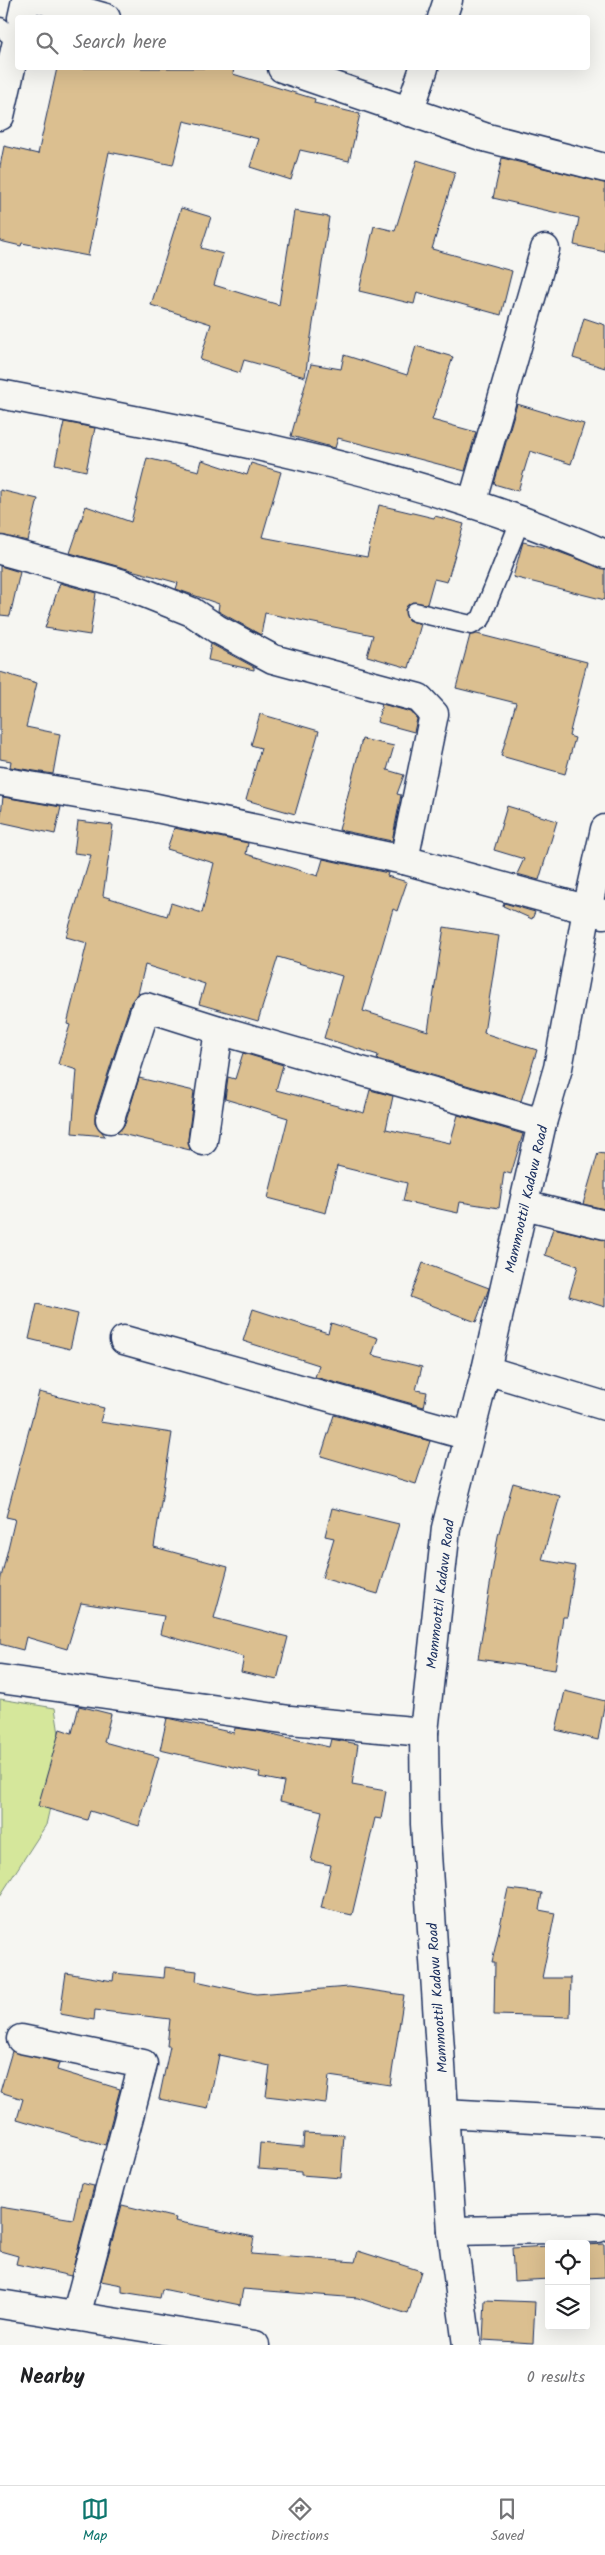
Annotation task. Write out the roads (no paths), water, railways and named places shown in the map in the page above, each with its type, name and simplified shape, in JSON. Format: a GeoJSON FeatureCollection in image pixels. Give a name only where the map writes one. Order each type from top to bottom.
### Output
{"type":"FeatureCollection","features":[{"type":"Feature","properties":{"kind":"street"},"geometry":{"type":"LineString","coordinates":[[20,15],[26,0]]}},
{"type":"Feature","properties":{"kind":"street"},"geometry":{"type":"LineString","coordinates":[[43,0],[96,15]]}},
{"type":"Feature","properties":{"kind":"street"},"geometry":{"type":"LineString","coordinates":[[443,15],[448,0]]}},
{"type":"Feature","properties":{"kind":"street"},"geometry":{"type":"LineString","coordinates":[[0,116],[14,31]]}},
{"type":"Feature","properties":{"kind":"street"},"geometry":{"type":"LineString","coordinates":[[288,70],[484,137],[605,168]]}},
{"type":"Feature","properties":{"kind":"street"},"geometry":{"type":"LineString","coordinates":[[409,112],[423,70]]}},
{"type":"Feature","properties":{"kind":"street"},"geometry":{"type":"LineString","coordinates":[[472,504],[544,249]]}},
{"type":"Feature","properties":{"kind":"street"},"geometry":{"type":"LineString","coordinates":[[0,394],[194,432],[369,474],[472,504],[559,534],[605,554]]}},
{"type":"Feature","properties":{"kind":"street"},"geometry":{"type":"LineString","coordinates":[[0,550],[120,583],[192,612],[217,629],[273,659],[419,698],[434,714],[404,860]]}},
{"type":"Feature","properties":{"kind":"street"},"geometry":{"type":"LineString","coordinates":[[0,781],[142,805],[404,860],[596,912]]}},
{"type":"Feature","properties":{"kind":"street","name":"Mammoottil Kadavu Road"},"geometry":{"type":"LineString","coordinates":[[467,2345],[452,2232],[425,1824],[424,1732],[446,1528],[486,1370],[542,1123],[558,1068],[596,912],[605,829]]}},
{"type":"Feature","properties":{"kind":"street"},"geometry":{"type":"LineString","coordinates":[[110,1119],[146,1007],[219,1030],[542,1123]]}},
{"type":"Feature","properties":{"kind":"street"},"geometry":{"type":"LineString","coordinates":[[204,1140],[219,1030]]}},
{"type":"Feature","properties":{"kind":"street"},"geometry":{"type":"LineString","coordinates":[[524,1205],[605,1225]]}},
{"type":"Feature","properties":{"kind":"street"},"geometry":{"type":"LineString","coordinates":[[124,1340],[470,1436]]}},
{"type":"Feature","properties":{"kind":"street"},"geometry":{"type":"LineString","coordinates":[[486,1370],[605,1406]]}},
{"type":"Feature","properties":{"kind":"street"},"geometry":{"type":"LineString","coordinates":[[0,1679],[290,1720],[424,1732]]}},
{"type":"Feature","properties":{"kind":"street"},"geometry":{"type":"LineString","coordinates":[[21,2039],[143,2064],[76,2316]]}},
{"type":"Feature","properties":{"kind":"street"},"geometry":{"type":"LineString","coordinates":[[444,2113],[605,2122]]}},
{"type":"Feature","properties":{"kind":"street"},"geometry":{"type":"LineString","coordinates":[[452,2232],[598,2228]]}},
{"type":"Feature","properties":{"kind":"street"},"geometry":{"type":"LineString","coordinates":[[0,2304],[255,2345]]}},
{"type":"Feature","properties":{"kind":"lane"},"geometry":{"type":"LineString","coordinates":[[415,612],[471,625],[481,619],[520,521]]}}]}
